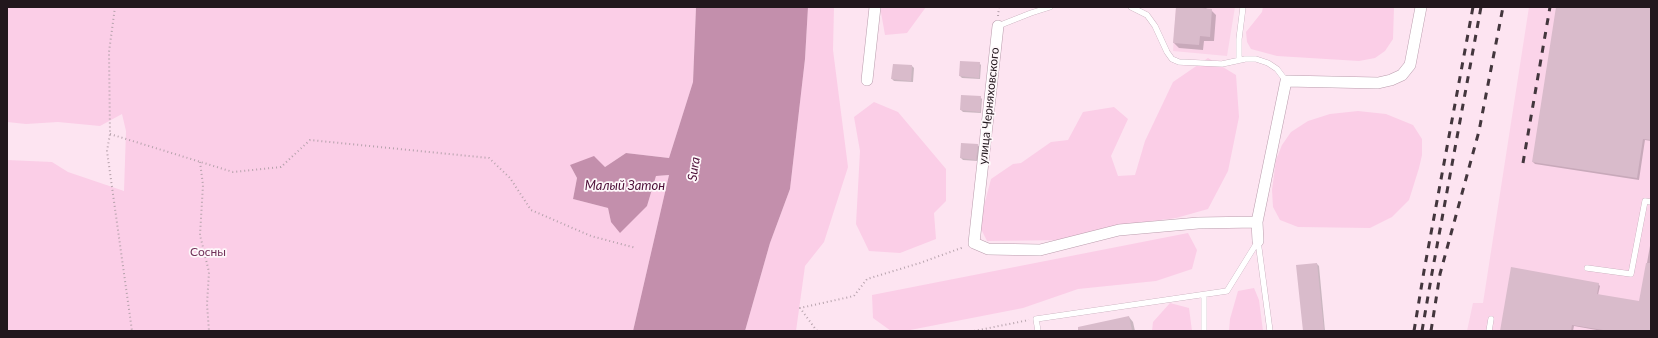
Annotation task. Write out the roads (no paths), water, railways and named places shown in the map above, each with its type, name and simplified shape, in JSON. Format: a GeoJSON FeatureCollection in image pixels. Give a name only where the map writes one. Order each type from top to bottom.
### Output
{"type":"FeatureCollection","features":[{"type":"Feature","properties":{"kind":"street"},"geometry":{"type":"LineString","coordinates":[[867,80],[875,7]]}},
{"type":"Feature","properties":{"kind":"street"},"geometry":{"type":"LineString","coordinates":[[1258,240],[1257,222],[1286,81],[1378,83],[1391,80],[1402,75],[1410,65],[1421,7]]}},
{"type":"Feature","properties":{"kind":"street","name":"улица Черняховского"},"geometry":{"type":"LineString","coordinates":[[998,26],[974,243],[988,249],[1040,250],[1119,230],[1198,223],[1257,222]]}},
{"type":"Feature","properties":{"kind":"lane"},"geometry":{"type":"LineString","coordinates":[[998,26],[1050,7]]}},
{"type":"Feature","properties":{"kind":"lane"},"geometry":{"type":"LineString","coordinates":[[1131,7],[1147,15],[1155,26],[1167,52],[1172,59],[1179,62],[1222,64],[1239,60],[1256,59],[1268,62],[1277,69],[1286,81]]}},
{"type":"Feature","properties":{"kind":"lane"},"geometry":{"type":"LineString","coordinates":[[1239,60],[1239,39],[1243,7]]}},
{"type":"Feature","properties":{"kind":"lane"},"geometry":{"type":"LineString","coordinates":[[1587,268],[1631,274],[1645,201],[1651,202]]}},
{"type":"Feature","properties":{"kind":"lane"},"geometry":{"type":"LineString","coordinates":[[1038,331],[1036,318],[1227,291],[1258,240]]}},
{"type":"Feature","properties":{"kind":"lane"},"geometry":{"type":"LineString","coordinates":[[1258,240],[1270,331]]}},
{"type":"Feature","properties":{"kind":"lane"},"geometry":{"type":"LineString","coordinates":[[1204,295],[1204,331]]}},
{"type":"Feature","properties":{"kind":"lane"},"geometry":{"type":"LineString","coordinates":[[1489,331],[1490,319]]}},
{"type":"Feature","properties":{"kind":"water"},"geometry":{"type":"Polygon","coordinates":[[[696,7],[808,7],[805,59],[790,189],[770,243],[745,331],[633,331],[669,175],[656,176],[647,206],[620,233],[611,222],[608,208],[573,199],[577,178],[570,165],[594,156],[605,167],[626,153],[669,158],[693,82],[696,7]]]}},
{"type":"Feature","properties":{"kind":"railway"},"geometry":{"type":"LineString","coordinates":[[1414,331],[1473,7]]}},
{"type":"Feature","properties":{"kind":"railway"},"geometry":{"type":"LineString","coordinates":[[1422,331],[1481,7]]}},
{"type":"Feature","properties":{"kind":"railway"},"geometry":{"type":"LineString","coordinates":[[1431,331],[1440,274],[1479,131],[1503,7]]}},
{"type":"Feature","properties":{"kind":"railway"},"geometry":{"type":"LineString","coordinates":[[1523,163],[1550,7]]}},
{"type":"Feature","properties":{"kind":"water label","name":"Sura"},"geometry":{"type":"Point","coordinates":[694,169]}},
{"type":"Feature","properties":{"kind":"water label","name":"Малый Затон"},"geometry":{"type":"Point","coordinates":[625,186]}},
{"type":"Feature","properties":{"kind":"park label","name":"Сосны"},"geometry":{"type":"Point","coordinates":[208,252]}}]}
